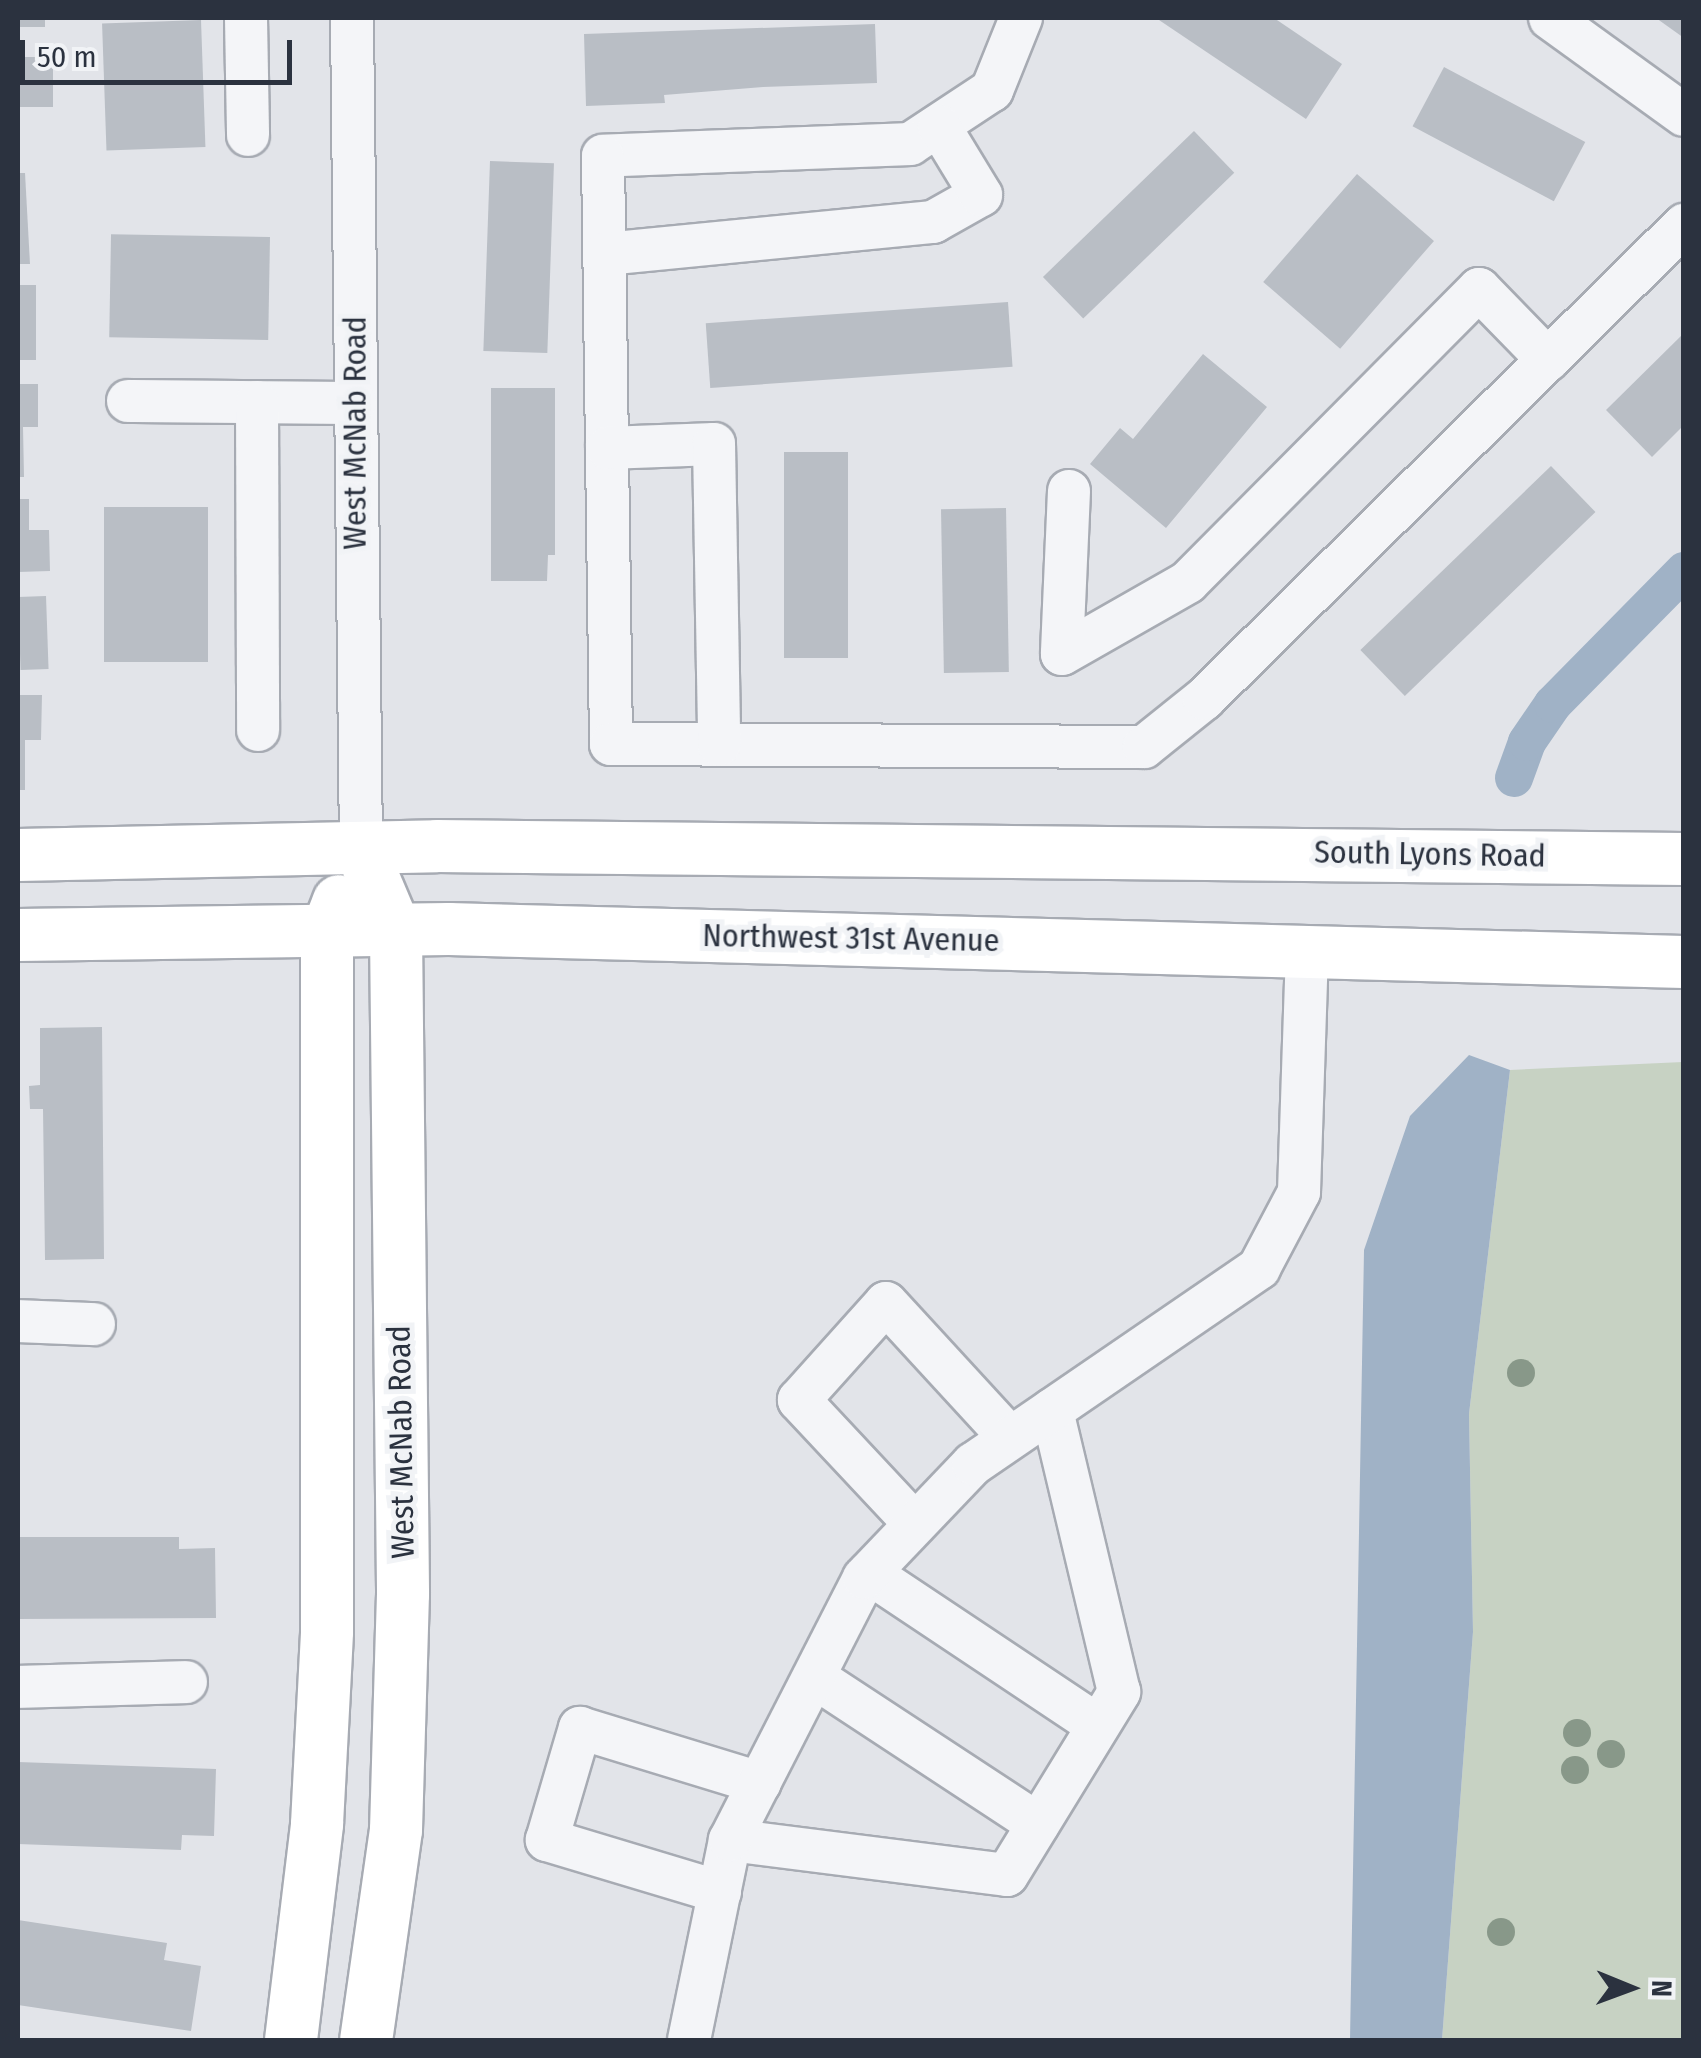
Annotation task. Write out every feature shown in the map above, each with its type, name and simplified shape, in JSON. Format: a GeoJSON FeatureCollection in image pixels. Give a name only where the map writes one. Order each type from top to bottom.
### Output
{"type":"FeatureCollection","features":[{"type":"Feature","properties":{"kind":"main road","name":"South Lyons Road"},"geometry":{"type":"LineString","coordinates":[[361,849],[1177,849],[1684,859]]}},
{"type":"Feature","properties":{"kind":"main road"},"geometry":{"type":"LineString","coordinates":[[18,854],[361,849]]}},
{"type":"Feature","properties":{"kind":"main road","name":"West McNab Road"},"geometry":{"type":"LineString","coordinates":[[361,849],[396,932],[402,1614],[396,1830],[366,2040]]}},
{"type":"Feature","properties":{"kind":"main road","name":"West McNab Road"},"geometry":{"type":"LineString","coordinates":[[291,2040],[317,1824],[327,1631],[327,932],[361,849]]}},
{"type":"Feature","properties":{"kind":"main road","name":"Northwest 31st Avenue"},"geometry":{"type":"LineString","coordinates":[[18,935],[396,932],[1684,962]]}},
{"type":"Feature","properties":{"kind":"street"},"geometry":{"type":"LineString","coordinates":[[246,18],[248,135]]}},
{"type":"Feature","properties":{"kind":"street","name":"West McNab Road"},"geometry":{"type":"LineString","coordinates":[[352,18],[361,849]]}},
{"type":"Feature","properties":{"kind":"street"},"geometry":{"type":"LineString","coordinates":[[1022,18],[992,90],[910,144],[603,156],[611,744],[1144,748],[1204,699],[1684,225]]}},
{"type":"Feature","properties":{"kind":"street"},"geometry":{"type":"LineString","coordinates":[[1550,18],[1684,116]]}},
{"type":"Feature","properties":{"kind":"street"},"geometry":{"type":"LineString","coordinates":[[605,254],[932,222],[981,195],[938,126]]}},
{"type":"Feature","properties":{"kind":"street"},"geometry":{"type":"LineString","coordinates":[[1069,491],[1062,654],[1188,582],[1479,289],[1548,360]]}},
{"type":"Feature","properties":{"kind":"street"},"geometry":{"type":"LineString","coordinates":[[128,401],[355,403]]}},
{"type":"Feature","properties":{"kind":"street"},"geometry":{"type":"LineString","coordinates":[[257,402],[258,730]]}},
{"type":"Feature","properties":{"kind":"street"},"geometry":{"type":"LineString","coordinates":[[608,448],[714,444],[719,745]]}},
{"type":"Feature","properties":{"kind":"street"},"geometry":{"type":"LineString","coordinates":[[689,2040],[730,1840],[869,1573],[972,1464],[1258,1268],[1299,1192],[1307,951]]}},
{"type":"Feature","properties":{"kind":"street"},"geometry":{"type":"LineString","coordinates":[[915,1524],[798,1400],[886,1303],[1010,1438]]}},
{"type":"Feature","properties":{"kind":"street"},"geometry":{"type":"LineString","coordinates":[[18,1321],[94,1324]]}},
{"type":"Feature","properties":{"kind":"street"},"geometry":{"type":"LineString","coordinates":[[730,1840],[1007,1875],[1119,1692],[1052,1410]]}},
{"type":"Feature","properties":{"kind":"street"},"geometry":{"type":"LineString","coordinates":[[869,1573],[1098,1726]]}},
{"type":"Feature","properties":{"kind":"street"},"geometry":{"type":"LineString","coordinates":[[814,1677],[1038,1824]]}},
{"type":"Feature","properties":{"kind":"street"},"geometry":{"type":"LineString","coordinates":[[18,1687],[186,1682]]}},
{"type":"Feature","properties":{"kind":"street"},"geometry":{"type":"LineString","coordinates":[[720,1892],[547,1840],[580,1728],[760,1782]]}},
{"type":"Feature","properties":{"kind":"green space"},"geometry":{"type":"Polygon","coordinates":[[[1683,1062],[1683,2040],[1442,2040],[1473,1632],[1469,1414],[1510,1070],[1683,1062]]]}},
{"type":"Feature","properties":{"kind":"water"},"geometry":{"type":"Polygon","coordinates":[[[1469,1055],[1510,1070],[1469,1414],[1473,1632],[1442,2040],[1350,2040],[1364,1250],[1410,1116],[1469,1055]]]}},
{"type":"Feature","properties":{"kind":"building"},"geometry":{"type":"Polygon","coordinates":[[[18,18],[45,18],[45,27],[18,27],[18,18]]]}},
{"type":"Feature","properties":{"kind":"building"},"geometry":{"type":"Polygon","coordinates":[[[1156,18],[1274,18],[1342,64],[1306,119],[1156,18]]]}},
{"type":"Feature","properties":{"kind":"building"},"geometry":{"type":"Polygon","coordinates":[[[1656,18],[1684,18],[1684,38],[1656,18]]]}},
{"type":"Feature","properties":{"kind":"building"},"geometry":{"type":"Polygon","coordinates":[[[201,20],[205,147],[106,150],[102,23],[201,20]]]}},
{"type":"Feature","properties":{"kind":"building"},"geometry":{"type":"Polygon","coordinates":[[[875,24],[877,83],[763,87],[664,95],[665,103],[586,106],[584,34],[875,24]]]}},
{"type":"Feature","properties":{"kind":"building"},"geometry":{"type":"Polygon","coordinates":[[[18,57],[53,57],[53,107],[18,107],[18,57]]]}},
{"type":"Feature","properties":{"kind":"building"},"geometry":{"type":"Polygon","coordinates":[[[1444,67],[1585,142],[1554,201],[1413,126],[1444,67]]]}},
{"type":"Feature","properties":{"kind":"building"},"geometry":{"type":"Polygon","coordinates":[[[1194,131],[1234,173],[1083,319],[1043,277],[1194,131]]]}},
{"type":"Feature","properties":{"kind":"building"},"geometry":{"type":"Polygon","coordinates":[[[490,161],[554,163],[547,353],[483,351],[490,161]]]}},
{"type":"Feature","properties":{"kind":"building"},"geometry":{"type":"Polygon","coordinates":[[[18,173],[25,173],[30,264],[18,264],[18,173]]]}},
{"type":"Feature","properties":{"kind":"building"},"geometry":{"type":"Polygon","coordinates":[[[1357,174],[1434,241],[1340,349],[1263,282],[1357,174]]]}},
{"type":"Feature","properties":{"kind":"building"},"geometry":{"type":"Polygon","coordinates":[[[111,234],[270,237],[268,340],[109,337],[111,234]]]}},
{"type":"Feature","properties":{"kind":"building"},"geometry":{"type":"Polygon","coordinates":[[[18,285],[36,285],[36,360],[18,360],[18,285]]]}},
{"type":"Feature","properties":{"kind":"building"},"geometry":{"type":"Polygon","coordinates":[[[1008,302],[1013,367],[710,388],[706,323],[1008,302]]]}},
{"type":"Feature","properties":{"kind":"building"},"geometry":{"type":"Polygon","coordinates":[[[1684,333],[1684,425],[1652,457],[1606,410],[1684,333]]]}},
{"type":"Feature","properties":{"kind":"building"},"geometry":{"type":"Polygon","coordinates":[[[1203,354],[1267,407],[1166,528],[1090,464],[1120,428],[1133,439],[1203,354]]]}},
{"type":"Feature","properties":{"kind":"building"},"geometry":{"type":"Polygon","coordinates":[[[18,384],[38,384],[38,427],[23,427],[24,477],[18,477],[18,384]]]}},
{"type":"Feature","properties":{"kind":"building"},"geometry":{"type":"Polygon","coordinates":[[[491,388],[555,388],[555,555],[548,555],[547,581],[491,581],[491,388]]]}},
{"type":"Feature","properties":{"kind":"building"},"geometry":{"type":"Polygon","coordinates":[[[784,452],[848,452],[848,658],[784,658],[784,452]]]}},
{"type":"Feature","properties":{"kind":"building"},"geometry":{"type":"Polygon","coordinates":[[[1551,466],[1595,512],[1405,696],[1360,650],[1551,466]]]}},
{"type":"Feature","properties":{"kind":"building"},"geometry":{"type":"Polygon","coordinates":[[[18,499],[29,499],[29,530],[49,530],[50,571],[18,572],[18,499]]]}},
{"type":"Feature","properties":{"kind":"building"},"geometry":{"type":"Polygon","coordinates":[[[104,507],[208,507],[208,662],[104,662],[104,507]]]}},
{"type":"Feature","properties":{"kind":"building"},"geometry":{"type":"Polygon","coordinates":[[[1006,508],[1009,672],[944,673],[941,509],[1006,508]]]}},
{"type":"Feature","properties":{"kind":"building"},"geometry":{"type":"Polygon","coordinates":[[[46,596],[49,669],[21,670],[18,597],[46,596]]]}},
{"type":"Feature","properties":{"kind":"building"},"geometry":{"type":"Polygon","coordinates":[[[18,695],[42,695],[41,740],[25,740],[25,790],[18,790],[18,695]]]}},
{"type":"Feature","properties":{"kind":"building"},"geometry":{"type":"Polygon","coordinates":[[[102,1027],[104,1259],[45,1260],[43,1109],[30,1109],[29,1086],[40,1085],[40,1028],[102,1027]]]}},
{"type":"Feature","properties":{"kind":"building"},"geometry":{"type":"Polygon","coordinates":[[[18,1537],[179,1537],[179,1549],[215,1548],[216,1618],[18,1619],[18,1537]]]}},
{"type":"Feature","properties":{"kind":"building"},"geometry":{"type":"Polygon","coordinates":[[[18,1762],[216,1769],[214,1836],[182,1835],[181,1850],[18,1844],[18,1762]]]}},
{"type":"Feature","properties":{"kind":"building"},"geometry":{"type":"Polygon","coordinates":[[[18,1920],[167,1943],[164,1960],[201,1966],[191,2031],[18,2005],[18,1920]]]}},
{"type":"Feature","properties":{"kind":"waterway"},"geometry":{"type":"LineString","coordinates":[[1514,778],[1527,742],[1553,704],[1684,571]]}}]}
